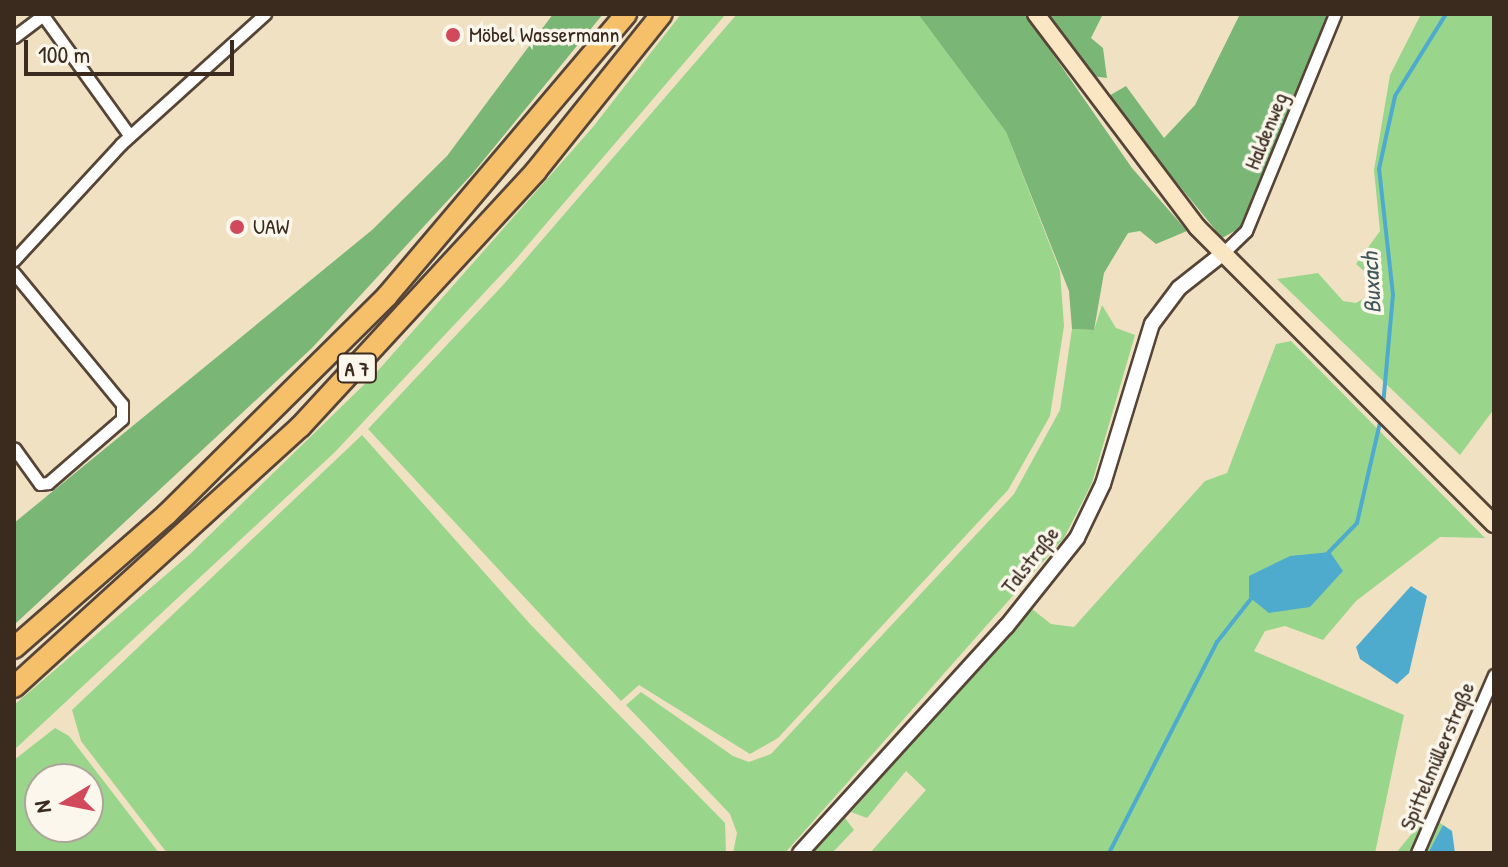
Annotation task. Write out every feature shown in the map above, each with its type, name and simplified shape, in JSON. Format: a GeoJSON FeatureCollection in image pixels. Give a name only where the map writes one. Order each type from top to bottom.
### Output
{"type":"FeatureCollection","features":[{"type":"Feature","properties":{"kind":"highway","name":"A 7"},"geometry":{"type":"LineString","coordinates":[[14,648],[167,514],[387,296],[626,14]]}},
{"type":"Feature","properties":{"kind":"highway","name":"A 7"},"geometry":{"type":"LineString","coordinates":[[14,687],[300,427],[536,171],[662,14]]}},
{"type":"Feature","properties":{"kind":"main road"},"geometry":{"type":"LineString","coordinates":[[1036,14],[1133,150],[1222,254],[1400,424],[1494,524]]}},
{"type":"Feature","properties":{"kind":"street"},"geometry":{"type":"LineString","coordinates":[[14,37],[42,14],[130,136]]}},
{"type":"Feature","properties":{"kind":"street"},"geometry":{"type":"LineString","coordinates":[[14,260],[130,136],[184,95],[265,14]]}},
{"type":"Feature","properties":{"kind":"street","name":"Haldenweg"},"geometry":{"type":"LineString","coordinates":[[1222,254],[1246,231],[1335,14]]}},
{"type":"Feature","properties":{"kind":"street","name":"Talstraße"},"geometry":{"type":"LineString","coordinates":[[800,853],[1006,627],[1077,538],[1103,484],[1152,324],[1179,288],[1222,254]]}},
{"type":"Feature","properties":{"kind":"street"},"geometry":{"type":"LineString","coordinates":[[14,273],[122,404],[122,419],[48,483],[40,484],[14,448]]}},
{"type":"Feature","properties":{"kind":"street","name":"Spittelmüllerstraße"},"geometry":{"type":"LineString","coordinates":[[1417,853],[1494,675]]}},
{"type":"Feature","properties":{"kind":"green space"},"geometry":{"type":"Polygon","coordinates":[[[553,14],[603,14],[473,173],[312,348],[14,625],[14,523],[372,230],[447,156],[553,14]]]}},
{"type":"Feature","properties":{"kind":"green space"},"geometry":{"type":"Polygon","coordinates":[[[681,14],[726,14],[515,260],[335,452],[14,750],[14,705],[189,555],[375,374],[593,127],[681,14]]]}},
{"type":"Feature","properties":{"kind":"green space"},"geometry":{"type":"Polygon","coordinates":[[[737,14],[918,14],[1006,132],[1060,271],[1064,326],[1050,416],[1008,490],[778,738],[750,754],[639,685],[621,701],[368,429],[504,284],[737,14]]]}},
{"type":"Feature","properties":{"kind":"green space"},"geometry":{"type":"Polygon","coordinates":[[[918,14],[1025,14],[1132,168],[1187,231],[1156,244],[1140,231],[1128,233],[1104,273],[1094,330],[1072,329],[1069,291],[1006,132],[918,14]]]}},
{"type":"Feature","properties":{"kind":"green space"},"geometry":{"type":"Polygon","coordinates":[[[1047,14],[1103,14],[1091,38],[1103,48],[1107,78],[1091,76],[1047,14]]]}},
{"type":"Feature","properties":{"kind":"green space"},"geometry":{"type":"Polygon","coordinates":[[[1240,14],[1329,14],[1242,227],[1222,238],[1107,97],[1126,86],[1164,138],[1195,105],[1240,14]]]}},
{"type":"Feature","properties":{"kind":"green space"},"geometry":{"type":"Polygon","coordinates":[[[1421,14],[1494,14],[1494,409],[1460,455],[1277,279],[1318,273],[1343,301],[1356,303],[1382,287],[1356,264],[1380,231],[1374,170],[1390,75],[1421,14]]]}},
{"type":"Feature","properties":{"kind":"green space"},"geometry":{"type":"Polygon","coordinates":[[[1102,305],[1116,328],[1135,335],[1092,483],[1064,538],[785,853],[733,853],[737,833],[730,814],[626,705],[641,692],[733,756],[749,762],[771,754],[1014,494],[1060,410],[1072,329],[1094,330],[1102,305]]]}},
{"type":"Feature","properties":{"kind":"green space"},"geometry":{"type":"Polygon","coordinates":[[[1291,341],[1485,538],[1440,537],[1356,601],[1323,640],[1285,626],[1265,631],[1254,651],[1404,715],[1375,853],[870,853],[926,790],[906,771],[867,818],[851,812],[1032,609],[1051,624],[1074,627],[1205,481],[1227,473],[1276,344],[1291,341]]]}},
{"type":"Feature","properties":{"kind":"green space"},"geometry":{"type":"Polygon","coordinates":[[[362,435],[531,625],[725,823],[726,853],[167,853],[104,771],[104,763],[98,763],[81,741],[72,710],[362,435]]]}},
{"type":"Feature","properties":{"kind":"green space"},"geometry":{"type":"Polygon","coordinates":[[[55,728],[69,736],[90,763],[24,763],[24,843],[104,843],[104,782],[159,853],[14,853],[14,760],[55,728]]]}},
{"type":"Feature","properties":{"kind":"green space"},"geometry":{"type":"Polygon","coordinates":[[[1428,814],[1443,825],[1428,853],[1396,853],[1428,814]]]}},
{"type":"Feature","properties":{"kind":"green space"},"geometry":{"type":"Polygon","coordinates":[[[845,818],[854,830],[832,853],[813,853],[845,818]]]}},
{"type":"Feature","properties":{"kind":"water"},"geometry":{"type":"Polygon","coordinates":[[[1330,552],[1343,571],[1310,607],[1269,613],[1249,597],[1249,576],[1290,556],[1330,552]]]}},
{"type":"Feature","properties":{"kind":"water"},"geometry":{"type":"Polygon","coordinates":[[[1411,586],[1427,596],[1409,673],[1397,684],[1360,659],[1356,647],[1411,586]]]}},
{"type":"Feature","properties":{"kind":"water"},"geometry":{"type":"Polygon","coordinates":[[[1443,825],[1452,831],[1455,853],[1428,853],[1443,825]]]}},
{"type":"Feature","properties":{"kind":"waterway","name":"Buxach"},"geometry":{"type":"LineString","coordinates":[[1383,406],[1393,295],[1379,169],[1395,96],[1446,14]]}},
{"type":"Feature","properties":{"kind":"waterway","name":"Buxach"},"geometry":{"type":"LineString","coordinates":[[1327,554],[1357,523],[1381,418]]}},
{"type":"Feature","properties":{"kind":"waterway","name":"Buxach"},"geometry":{"type":"LineString","coordinates":[[1109,853],[1217,642],[1254,595]]}},
{"type":"Feature","properties":{"kind":"place","name":"Möbel Wassermann"},"geometry":{"type":"Point","coordinates":[453,35]}},
{"type":"Feature","properties":{"kind":"place","name":"UAW"},"geometry":{"type":"Point","coordinates":[237,227]}}]}
